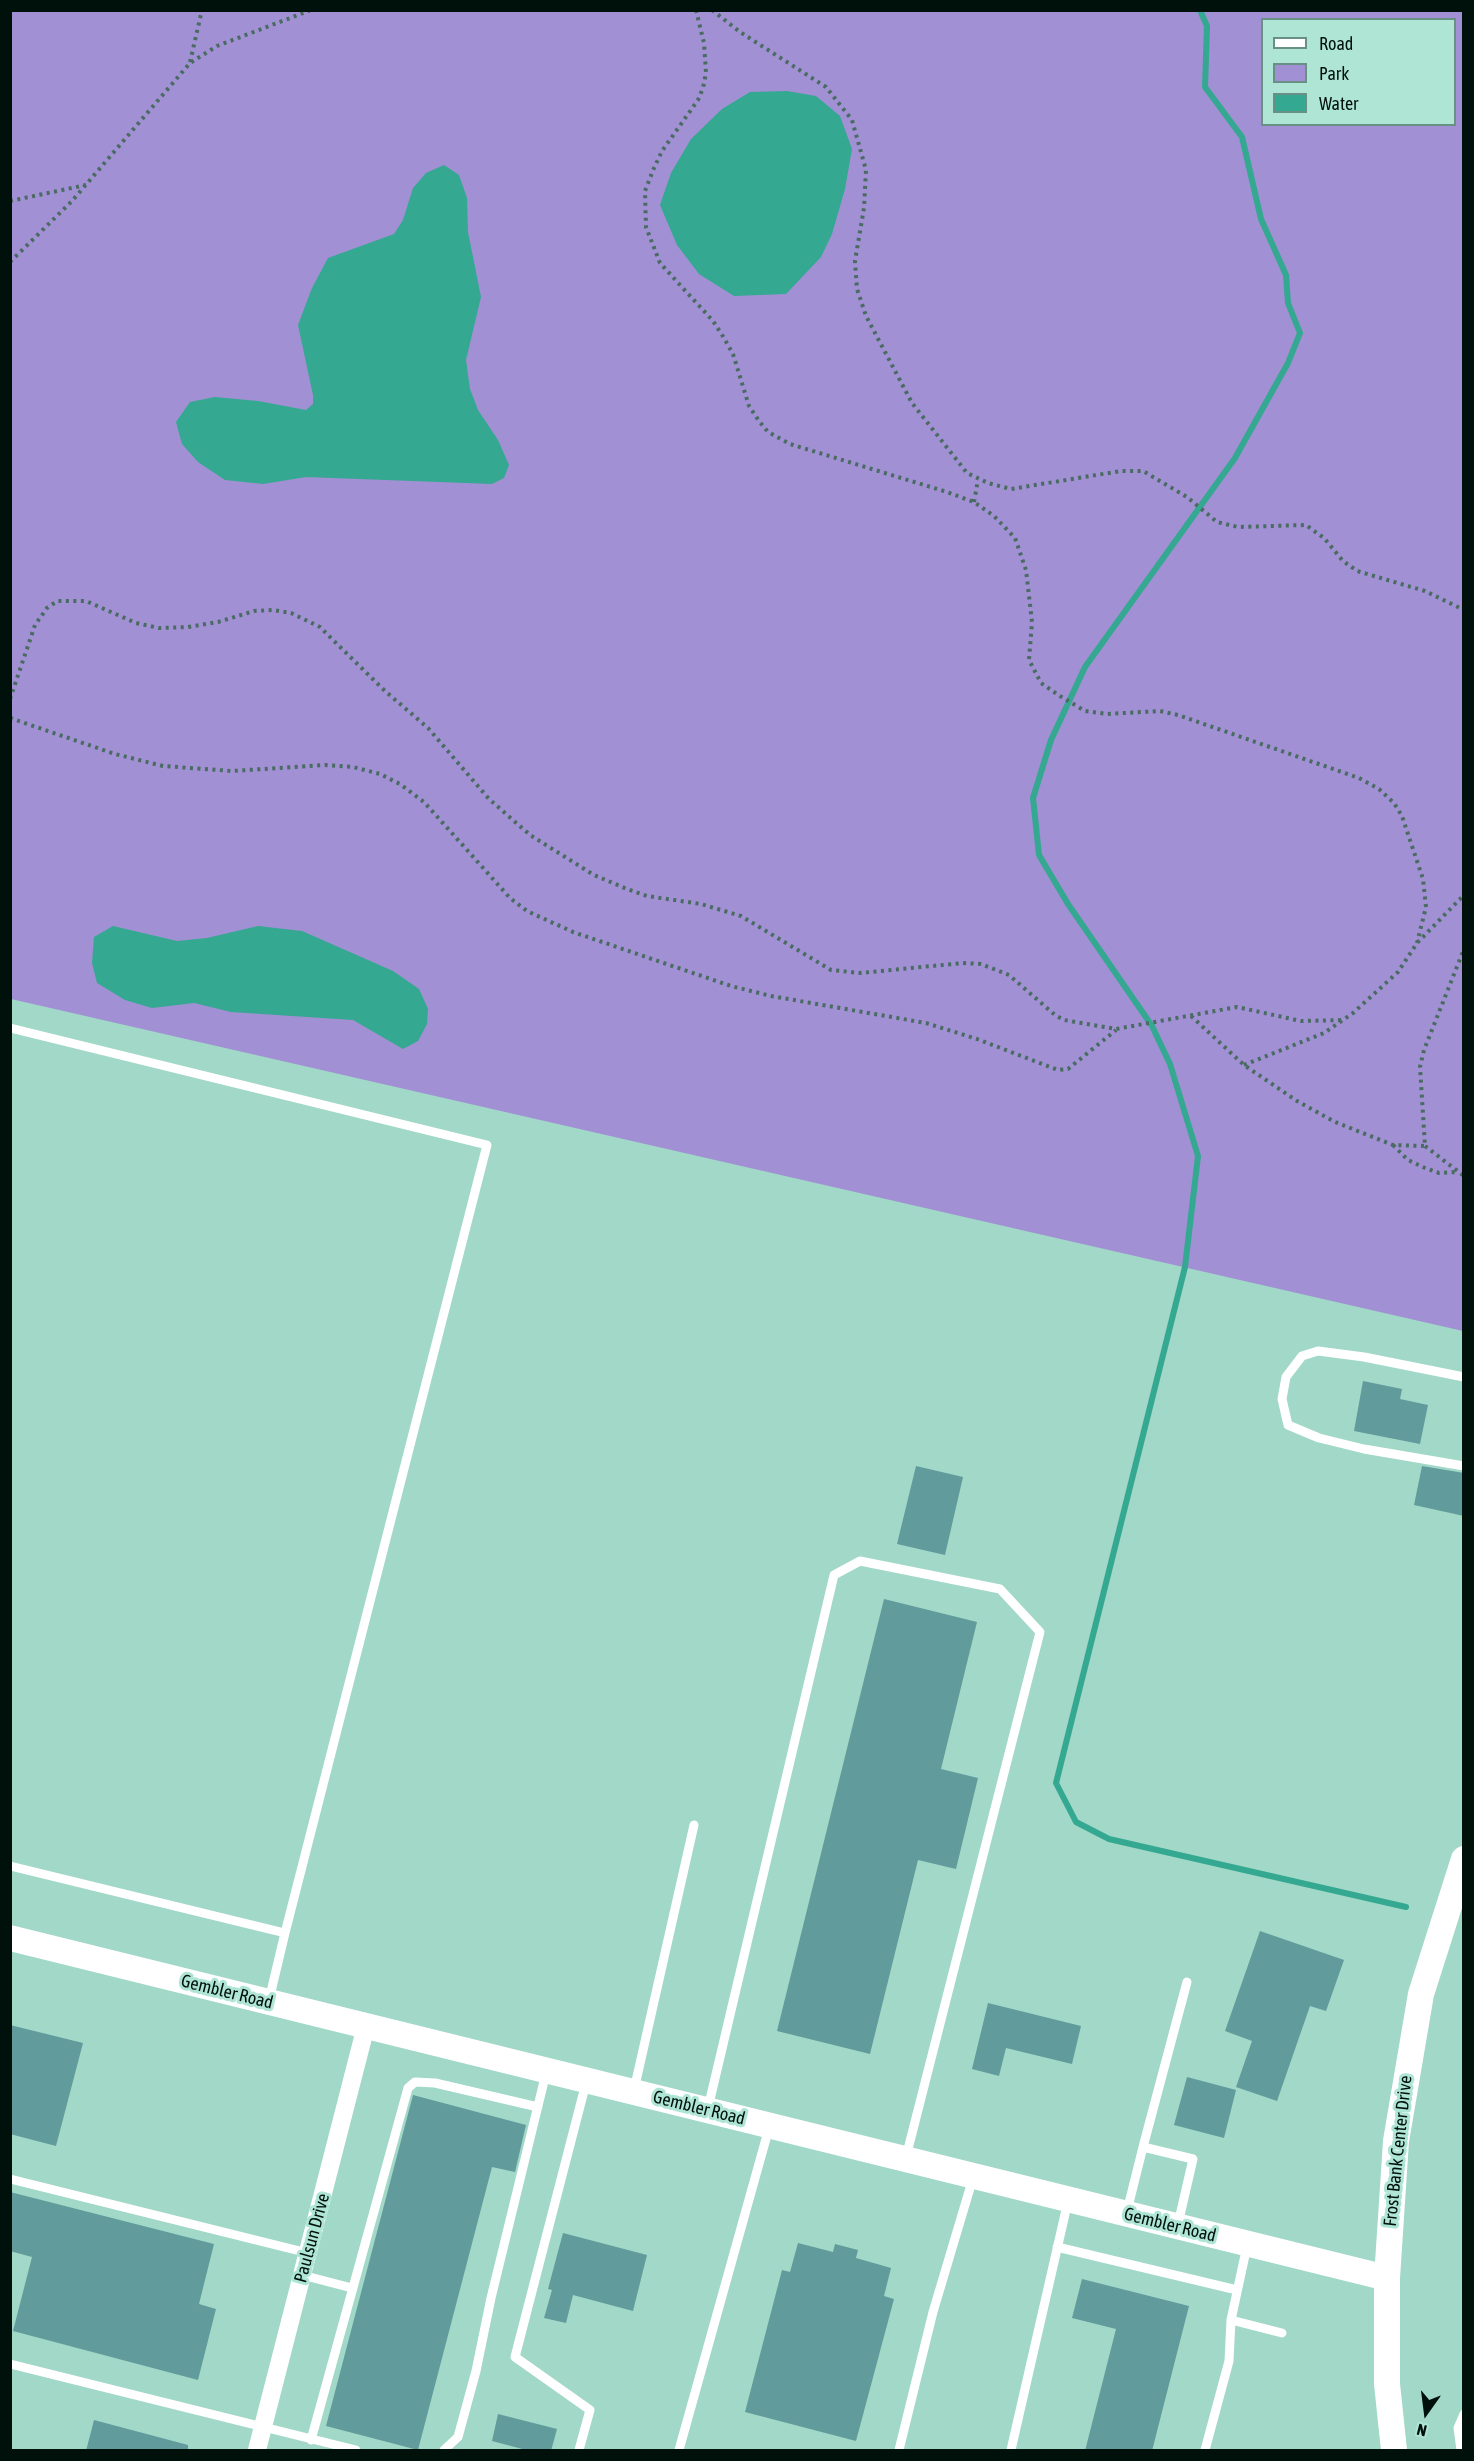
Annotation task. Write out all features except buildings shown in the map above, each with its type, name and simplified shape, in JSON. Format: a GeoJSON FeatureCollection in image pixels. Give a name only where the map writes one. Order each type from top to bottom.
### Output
{"type":"FeatureCollection","features":[{"type":"Feature","properties":{"kind":"main road","name":"Frost Bank Center Drive"},"geometry":{"type":"LineString","coordinates":[[1394,2451],[1387,2384],[1387,2278],[1396,2141],[1421,1994],[1464,1859]]}},
{"type":"Feature","properties":{"kind":"main road","name":"Gembler Road"},"geometry":{"type":"LineString","coordinates":[[10,1938],[1387,2278]]}},
{"type":"Feature","properties":{"kind":"street","name":"Paulsun Drive"},"geometry":{"type":"LineString","coordinates":[[257,2451],[366,2026]]}},
{"type":"Feature","properties":{"kind":"lane"},"geometry":{"type":"LineString","coordinates":[[10,1028],[487,1145],[269,2002]]}},
{"type":"Feature","properties":{"kind":"lane"},"geometry":{"type":"LineString","coordinates":[[1464,1377],[1364,1357],[1318,1351],[1302,1356],[1286,1377],[1282,1399],[1288,1425],[1319,1438],[1364,1449],[1464,1466]]}},
{"type":"Feature","properties":{"kind":"lane"},"geometry":{"type":"LineString","coordinates":[[708,2110],[834,1575],[861,1561],[1000,1589],[1040,1632],[905,2159]]}},
{"type":"Feature","properties":{"kind":"lane"},"geometry":{"type":"LineString","coordinates":[[633,2092],[669,1945],[694,1825]]}},
{"type":"Feature","properties":{"kind":"lane"},"geometry":{"type":"LineString","coordinates":[[10,1866],[285,1933]]}},
{"type":"Feature","properties":{"kind":"lane"},"geometry":{"type":"LineString","coordinates":[[1126,2214],[1187,1982]]}},
{"type":"Feature","properties":{"kind":"lane"},"geometry":{"type":"LineString","coordinates":[[444,2451],[458,2437],[473,2382],[547,2071]]}},
{"type":"Feature","properties":{"kind":"lane"},"geometry":{"type":"LineString","coordinates":[[579,2451],[590,2410],[515,2357],[587,2081]]}},
{"type":"Feature","properties":{"kind":"lane"},"geometry":{"type":"LineString","coordinates":[[311,2440],[408,2088],[415,2082],[435,2083],[538,2107]]}},
{"type":"Feature","properties":{"kind":"lane"},"geometry":{"type":"LineString","coordinates":[[679,2451],[770,2126]]}},
{"type":"Feature","properties":{"kind":"lane"},"geometry":{"type":"LineString","coordinates":[[1143,2147],[1193,2159],[1177,2226]]}},
{"type":"Feature","properties":{"kind":"lane"},"geometry":{"type":"LineString","coordinates":[[899,2451],[933,2312],[974,2176]]}},
{"type":"Feature","properties":{"kind":"lane"},"geometry":{"type":"LineString","coordinates":[[10,2179],[308,2253]]}},
{"type":"Feature","properties":{"kind":"lane"},"geometry":{"type":"LineString","coordinates":[[1011,2451],[1068,2199]]}},
{"type":"Feature","properties":{"kind":"lane"},"geometry":{"type":"LineString","coordinates":[[1205,2451],[1229,2361],[1231,2320],[1247,2244]]}},
{"type":"Feature","properties":{"kind":"lane"},"geometry":{"type":"LineString","coordinates":[[1057,2247],[1237,2290]]}},
{"type":"Feature","properties":{"kind":"lane"},"geometry":{"type":"LineString","coordinates":[[302,2275],[352,2288]]}},
{"type":"Feature","properties":{"kind":"lane"},"geometry":{"type":"LineString","coordinates":[[1231,2320],[1282,2333]]}},
{"type":"Feature","properties":{"kind":"lane"},"geometry":{"type":"LineString","coordinates":[[10,2364],[356,2451]]}},
{"type":"Feature","properties":{"kind":"lane"},"geometry":{"type":"LineString","coordinates":[[1461,2451],[1458,2428],[1464,2414]]}},
{"type":"Feature","properties":{"kind":"path"},"geometry":{"type":"LineString","coordinates":[[190,63],[202,10]]}},
{"type":"Feature","properties":{"kind":"path"},"geometry":{"type":"LineString","coordinates":[[10,262],[86,185],[190,63],[217,46],[311,10]]}},
{"type":"Feature","properties":{"kind":"path"},"geometry":{"type":"LineString","coordinates":[[696,10],[704,43],[706,73],[703,88],[698,100],[662,151],[645,191],[646,227],[660,262],[713,321],[724,338],[733,354],[750,406],[768,432],[790,444],[974,502],[994,516],[1015,538],[1026,570],[1032,622],[1029,660],[1041,683],[1084,711],[1107,714],[1160,711],[1178,715],[1359,778],[1380,789],[1394,803],[1402,816],[1423,879],[1426,908],[1417,943]]}},
{"type":"Feature","properties":{"kind":"path"},"geometry":{"type":"LineString","coordinates":[[712,10],[740,32],[826,87],[852,120],[866,170],[864,208],[855,261],[857,289],[866,316],[912,403],[967,472],[978,479],[1011,489],[1120,471],[1143,471],[1187,497],[1217,522],[1238,527],[1306,525],[1324,538],[1343,561],[1358,571],[1425,591],[1462,611]]}},
{"type":"Feature","properties":{"kind":"path"},"geometry":{"type":"LineString","coordinates":[[10,201],[86,185]]}},
{"type":"Feature","properties":{"kind":"path"},"geometry":{"type":"LineString","coordinates":[[974,502],[978,479]]}},
{"type":"Feature","properties":{"kind":"path"},"geometry":{"type":"LineString","coordinates":[[10,699],[35,626],[47,608],[57,601],[86,601],[136,622],[159,628],[218,622],[254,611],[273,610],[291,613],[326,633],[428,728],[489,799],[530,835],[594,875],[648,896],[701,904],[741,916],[831,970],[860,973],[883,972],[963,963],[996,968],[1009,975],[1055,1015],[1064,1020],[1116,1029],[1237,1007],[1301,1021],[1344,1020]]}},
{"type":"Feature","properties":{"kind":"path"},"geometry":{"type":"LineString","coordinates":[[10,718],[115,754],[163,766],[232,771],[325,765],[353,767],[380,774],[400,784],[424,802],[510,898],[527,911],[573,932],[731,986],[771,996],[926,1023],[968,1036],[1058,1070],[1068,1069],[1116,1029]]}},
{"type":"Feature","properties":{"kind":"path"},"geometry":{"type":"LineString","coordinates":[[1244,1065],[1324,1033],[1344,1020],[1398,972],[1417,943],[1464,895]]}},
{"type":"Feature","properties":{"kind":"path"},"geometry":{"type":"LineString","coordinates":[[1425,1146],[1420,1067],[1424,1050],[1464,949]]}},
{"type":"Feature","properties":{"kind":"path"},"geometry":{"type":"LineString","coordinates":[[1191,1016],[1244,1065],[1297,1101],[1335,1122],[1393,1144],[1425,1146],[1464,1176]]}},
{"type":"Feature","properties":{"kind":"path"},"geometry":{"type":"LineString","coordinates":[[1393,1144],[1408,1160],[1425,1168],[1438,1173],[1457,1172]]}},
{"type":"Feature","properties":{"kind":"green space"},"geometry":{"type":"Polygon","coordinates":[[[11,11],[1463,11],[1463,1331],[11,999],[11,11]]]}},
{"type":"Feature","properties":{"kind":"water"},"geometry":{"type":"Polygon","coordinates":[[[787,91],[816,96],[840,116],[852,149],[845,189],[832,234],[821,257],[786,294],[734,296],[699,274],[677,245],[660,205],[671,173],[691,139],[722,109],[750,92],[787,91]]]}},
{"type":"Feature","properties":{"kind":"water"},"geometry":{"type":"Polygon","coordinates":[[[444,165],[459,175],[467,198],[468,232],[481,297],[466,360],[470,389],[478,410],[498,440],[509,465],[504,478],[492,484],[306,477],[263,484],[225,480],[198,462],[182,444],[176,422],[190,402],[215,397],[258,401],[306,410],[313,404],[298,325],[312,288],[328,258],[394,234],[403,220],[413,188],[426,173],[444,165]]]}},
{"type":"Feature","properties":{"kind":"water"},"geometry":{"type":"Polygon","coordinates":[[[113,926],[177,941],[207,938],[258,926],[302,931],[393,971],[419,989],[428,1009],[427,1024],[418,1041],[403,1049],[353,1020],[231,1012],[194,1003],[152,1008],[125,1000],[97,983],[92,963],[94,937],[113,926]]]}},
{"type":"Feature","properties":{"kind":"waterway"},"geometry":{"type":"LineString","coordinates":[[1200,10],[1207,26],[1205,87],[1242,137],[1261,219],[1286,275],[1288,303],[1300,333],[1288,363],[1235,458],[1085,667],[1051,740],[1033,798],[1039,855],[1068,904],[1152,1026],[1170,1064],[1198,1156],[1185,1267],[1056,1783],[1076,1822],[1109,1839],[1406,1907]]}}]}
